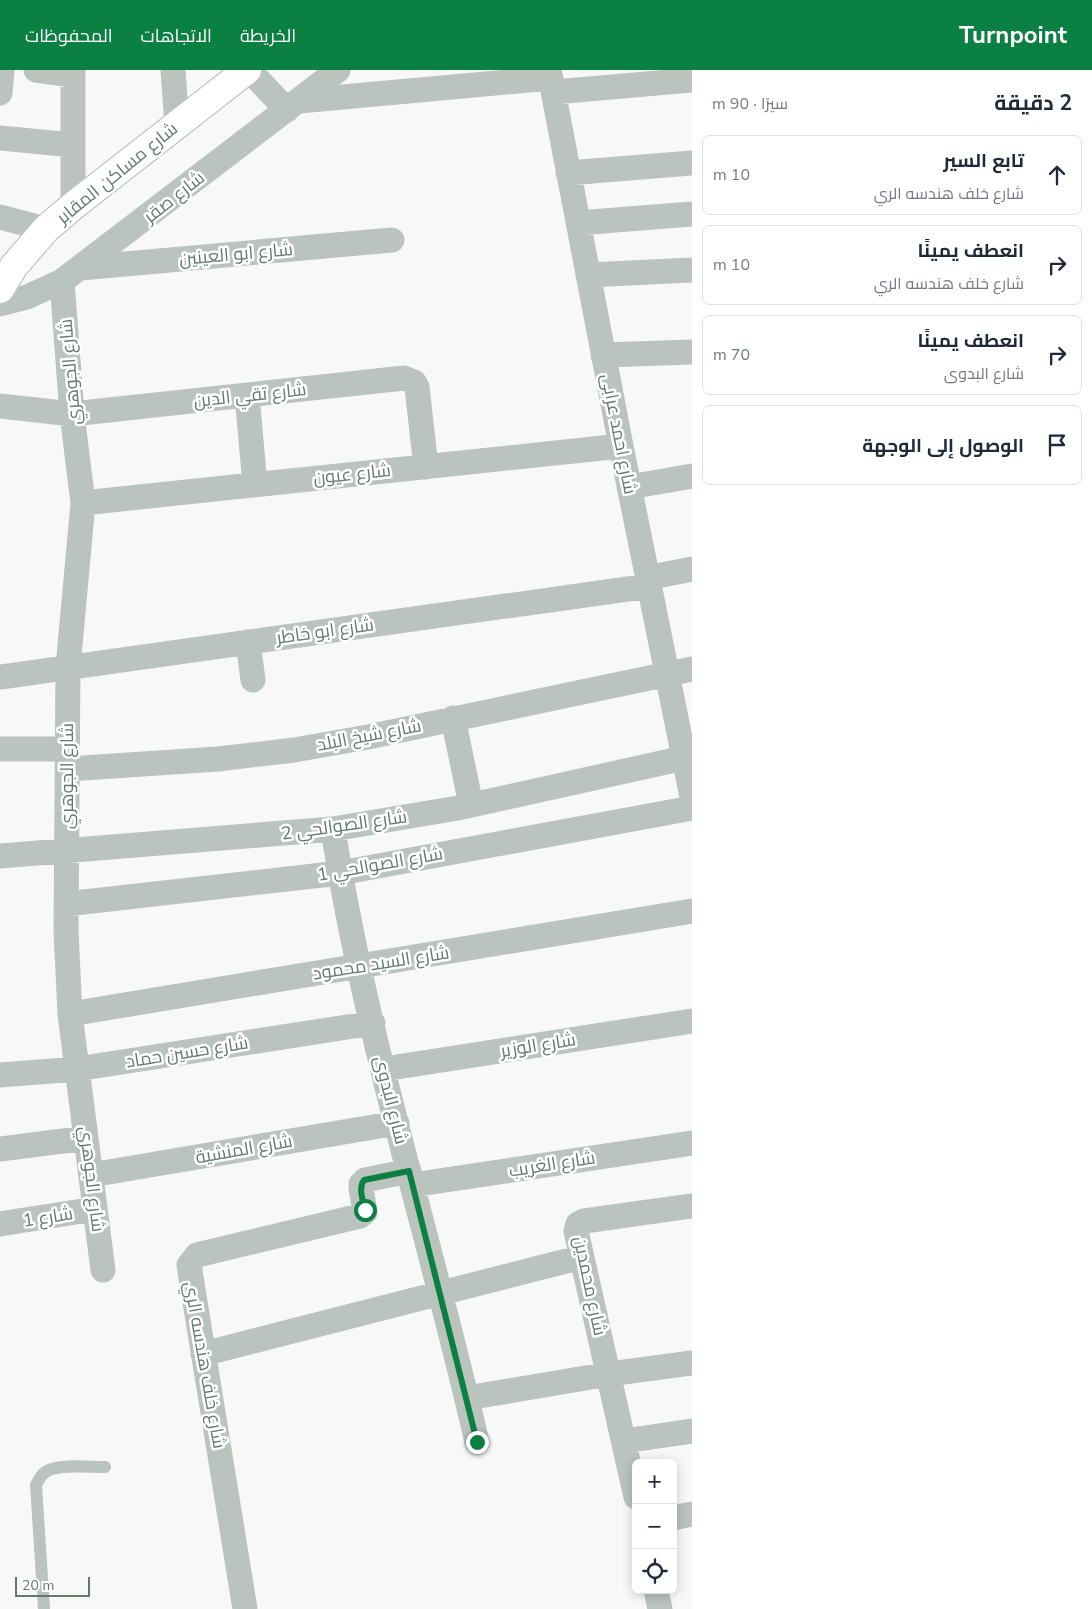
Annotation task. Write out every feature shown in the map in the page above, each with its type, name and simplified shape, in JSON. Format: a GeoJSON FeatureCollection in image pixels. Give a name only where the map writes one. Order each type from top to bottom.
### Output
{"type":"FeatureCollection","features":[{"type":"Feature","properties":{"kind":"street"},"geometry":{"type":"LineString","coordinates":[[0,92],[2,70]]}},
{"type":"Feature","properties":{"kind":"street"},"geometry":{"type":"LineString","coordinates":[[36,70],[73,72],[73,206]]}},
{"type":"Feature","properties":{"kind":"street"},"geometry":{"type":"LineString","coordinates":[[172,70],[177,125]]}},
{"type":"Feature","properties":{"kind":"street"},"geometry":{"type":"LineString","coordinates":[[248,70],[293,105],[551,80],[692,80]]}},
{"type":"Feature","properties":{"kind":"street","name":"شارع مساكن المقابر"},"geometry":{"type":"LineString","coordinates":[[0,290],[14,266],[46,230],[73,206],[248,70]]}},
{"type":"Feature","properties":{"kind":"street","name":"شارع صقر"},"geometry":{"type":"LineString","coordinates":[[0,304],[27,298],[72,275],[338,70]]}},
{"type":"Feature","properties":{"kind":"street","name":"شارع احمد عرابى"},"geometry":{"type":"LineString","coordinates":[[551,80],[629,487],[692,797]]}},
{"type":"Feature","properties":{"kind":"street"},"geometry":{"type":"LineString","coordinates":[[0,138],[73,145]]}},
{"type":"Feature","properties":{"kind":"street"},"geometry":{"type":"LineString","coordinates":[[568,173],[692,163]]}},
{"type":"Feature","properties":{"kind":"street"},"geometry":{"type":"LineString","coordinates":[[578,223],[692,214]]}},
{"type":"Feature","properties":{"kind":"street"},"geometry":{"type":"LineString","coordinates":[[0,216],[46,230]]}},
{"type":"Feature","properties":{"kind":"street","name":"شارع ابو العينين"},"geometry":{"type":"LineString","coordinates":[[72,275],[392,240]]}},
{"type":"Feature","properties":{"kind":"street"},"geometry":{"type":"LineString","coordinates":[[588,275],[692,270]]}},
{"type":"Feature","properties":{"kind":"street","name":"شارع الجوهري"},"geometry":{"type":"LineString","coordinates":[[72,275],[72,414],[83,503],[68,668],[66,904],[70,1014],[103,1270]]}},
{"type":"Feature","properties":{"kind":"street"},"geometry":{"type":"LineString","coordinates":[[604,355],[692,352]]}},
{"type":"Feature","properties":{"kind":"street","name":"شارع تقي الدين"},"geometry":{"type":"LineString","coordinates":[[0,406],[72,414],[404,378],[414,382],[417,386],[426,466]]}},
{"type":"Feature","properties":{"kind":"street"},"geometry":{"type":"LineString","coordinates":[[247,395],[255,485]]}},
{"type":"Feature","properties":{"kind":"street","name":"شارع عيون"},"geometry":{"type":"LineString","coordinates":[[83,503],[621,446]]}},
{"type":"Feature","properties":{"kind":"street"},"geometry":{"type":"LineString","coordinates":[[629,487],[692,476]]}},
{"type":"Feature","properties":{"kind":"street","name":"شارع ابو خاطر"},"geometry":{"type":"LineString","coordinates":[[0,677],[648,582],[692,569]]}},
{"type":"Feature","properties":{"kind":"street"},"geometry":{"type":"LineString","coordinates":[[248,642],[253,680]]}},
{"type":"Feature","properties":{"kind":"street","name":"شارع شيخ البلد"},"geometry":{"type":"LineString","coordinates":[[0,750],[68,759],[218,759],[294,750],[368,737],[692,669]]}},
{"type":"Feature","properties":{"kind":"street"},"geometry":{"type":"LineString","coordinates":[[453,718],[472,805]]}},
{"type":"Feature","properties":{"kind":"street","name":"شارع الصوالحي 2"},"geometry":{"type":"LineString","coordinates":[[0,856],[333,829],[472,805],[684,758]]}},
{"type":"Feature","properties":{"kind":"street","name":"شارع الصوالحي 1"},"geometry":{"type":"LineString","coordinates":[[66,904],[340,873],[692,808]]}},
{"type":"Feature","properties":{"kind":"street","name":"شارع البدوى"},"geometry":{"type":"LineString","coordinates":[[333,829],[359,967],[477,1442]]}},
{"type":"Feature","properties":{"kind":"street","name":"شارع السيد محمود"},"geometry":{"type":"LineString","coordinates":[[70,1014],[692,911]]}},
{"type":"Feature","properties":{"kind":"street","name":"شارع الوزير"},"geometry":{"type":"LineString","coordinates":[[384,1069],[692,1020]]}},
{"type":"Feature","properties":{"kind":"street","name":"شارع حسين حماد"},"geometry":{"type":"LineString","coordinates":[[0,1075],[78,1069],[373,1023]]}},
{"type":"Feature","properties":{"kind":"street","name":"شارع المنشية"},"geometry":{"type":"LineString","coordinates":[[91,1175],[397,1123]]}},
{"type":"Feature","properties":{"kind":"street"},"geometry":{"type":"LineString","coordinates":[[0,1149],[86,1138]]}},
{"type":"Feature","properties":{"kind":"street","name":"شارع الغريب"},"geometry":{"type":"LineString","coordinates":[[410,1178],[692,1142]]}},
{"type":"Feature","properties":{"kind":"street","name":"شارع خلف هندسه الري"},"geometry":{"type":"LineString","coordinates":[[245,1609],[189,1265],[191,1260],[197,1256],[360,1216],[365,1212],[361,1188],[364,1180],[410,1178]]}},
{"type":"Feature","properties":{"kind":"street","name":"شارع محمدين"},"geometry":{"type":"LineString","coordinates":[[632,1478],[576,1231],[578,1224],[584,1221],[692,1206]]}},
{"type":"Feature","properties":{"kind":"street","name":"شارع 1"},"geometry":{"type":"LineString","coordinates":[[0,1224],[95,1210]]}},
{"type":"Feature","properties":{"kind":"street"},"geometry":{"type":"LineString","coordinates":[[203,1354],[582,1257]]}},
{"type":"Feature","properties":{"kind":"street"},"geometry":{"type":"LineString","coordinates":[[467,1398],[609,1374],[692,1363]]}},
{"type":"Feature","properties":{"kind":"street"},"geometry":{"type":"LineString","coordinates":[[624,1441],[692,1431]]}},
{"type":"Feature","properties":{"kind":"street"},"geometry":{"type":"LineString","coordinates":[[677,1517],[692,1514]]}},
{"type":"Feature","properties":{"kind":"street"},"geometry":{"type":"LineString","coordinates":[[657,1594],[660,1609]]}},
{"type":"Feature","properties":{"kind":"lane"},"geometry":{"type":"LineString","coordinates":[[44,1609],[36,1486],[40,1477],[47,1471],[56,1468],[104,1467]]}},
{"type":"Feature","properties":{"kind":"route"},"geometry":{"type":"LineString","coordinates":[[365,1210],[361,1188],[364,1180],[409,1171],[477,1442]]}}]}
